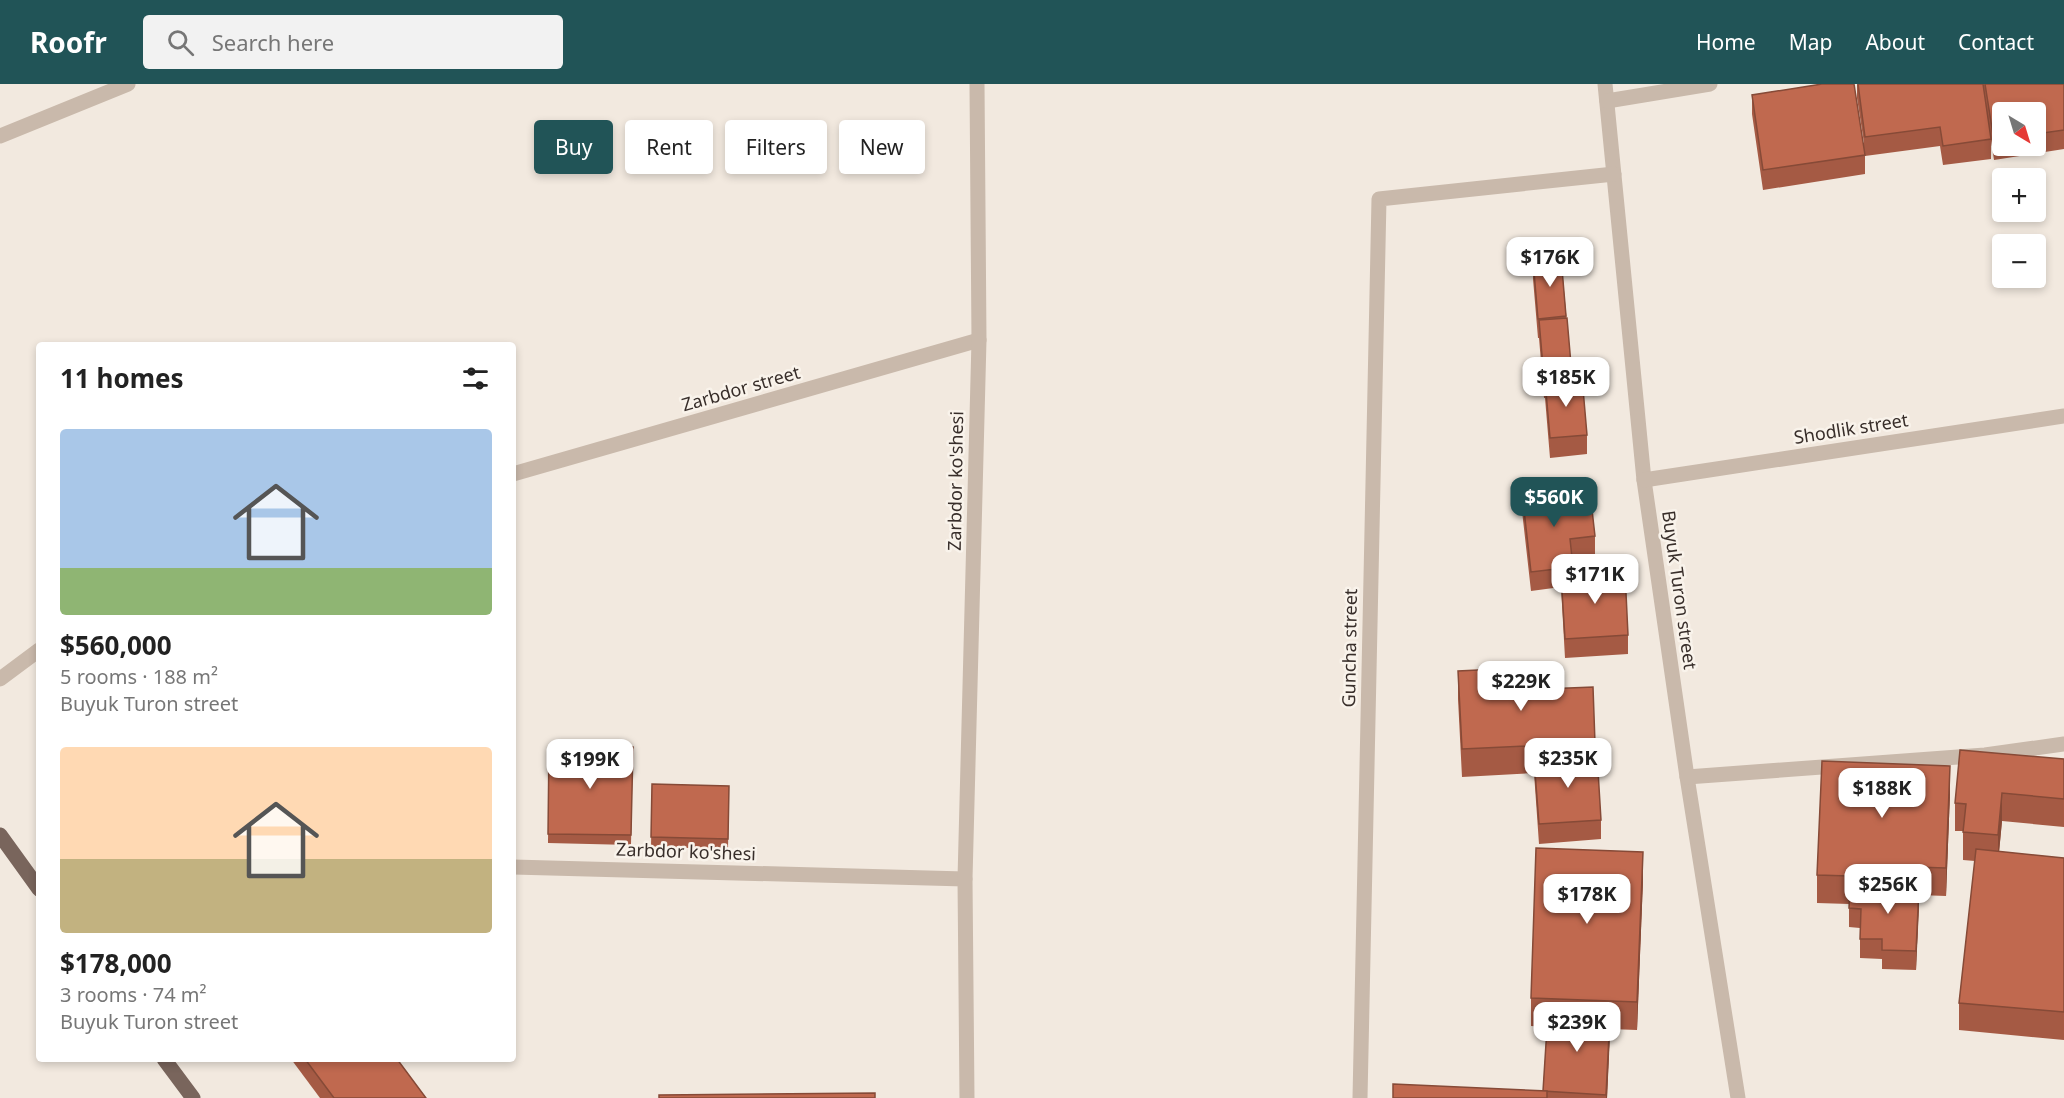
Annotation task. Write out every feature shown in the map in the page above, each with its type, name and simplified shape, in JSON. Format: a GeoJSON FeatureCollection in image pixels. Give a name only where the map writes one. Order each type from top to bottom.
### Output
{"type":"FeatureCollection","features":[{"type":"Feature","properties":{"kind":"main road"},"geometry":{"type":"LineString","coordinates":[[0,836],[36,885]]}},
{"type":"Feature","properties":{"kind":"main road"},"geometry":{"type":"LineString","coordinates":[[166,1062],[193,1098]]}},
{"type":"Feature","properties":{"kind":"street"},"geometry":{"type":"LineString","coordinates":[[0,136],[128,84]]}},
{"type":"Feature","properties":{"kind":"street","name":"Zarbdor ko'shesi"},"geometry":{"type":"LineString","coordinates":[[967,1098],[965,879],[980,340],[977,84]]}},
{"type":"Feature","properties":{"kind":"street","name":"Buyuk Turon street"},"geometry":{"type":"LineString","coordinates":[[1605,84],[1644,480],[1687,777],[1738,1098]]}},
{"type":"Feature","properties":{"kind":"street"},"geometry":{"type":"LineString","coordinates":[[1607,101],[1710,84]]}},
{"type":"Feature","properties":{"kind":"street","name":"Guncha street"},"geometry":{"type":"LineString","coordinates":[[1360,1098],[1379,199],[1614,174]]}},
{"type":"Feature","properties":{"kind":"street","name":"Zarbdor street"},"geometry":{"type":"LineString","coordinates":[[516,473],[980,340]]}},
{"type":"Feature","properties":{"kind":"street","name":"Shodlik street"},"geometry":{"type":"LineString","coordinates":[[1644,480],[2064,416]]}},
{"type":"Feature","properties":{"kind":"street"},"geometry":{"type":"LineString","coordinates":[[0,679],[36,652]]}},
{"type":"Feature","properties":{"kind":"street"},"geometry":{"type":"LineString","coordinates":[[1687,777],[1985,755],[2064,744]]}},
{"type":"Feature","properties":{"kind":"street","name":"Zarbdor ko'shesi"},"geometry":{"type":"LineString","coordinates":[[516,867],[965,879]]}},
{"type":"Feature","properties":{"kind":"building"},"geometry":{"type":"Polygon","coordinates":[[[1822,84],[1854,84],[1865,155],[1763,170],[1752,95],[1822,84]]]}},
{"type":"Feature","properties":{"kind":"building"},"geometry":{"type":"Polygon","coordinates":[[[1858,84],[1983,84],[1991,139],[1943,146],[1940,127],[1865,137],[1858,84]]]}},
{"type":"Feature","properties":{"kind":"building"},"geometry":{"type":"Polygon","coordinates":[[[1985,84],[2064,84],[2064,130],[2046,133],[2046,102],[1992,102],[1992,128],[1985,84]]]}},
{"type":"Feature","properties":{"kind":"building"},"geometry":{"type":"Polygon","coordinates":[[[1561,257],[1566,316],[1538,319],[1533,260],[1561,257]]]}},
{"type":"Feature","properties":{"kind":"building"},"geometry":{"type":"Polygon","coordinates":[[[1567,318],[1572,376],[1544,379],[1539,320],[1567,318]]]}},
{"type":"Feature","properties":{"kind":"building"},"geometry":{"type":"Polygon","coordinates":[[[1582,377],[1587,435],[1550,438],[1545,380],[1582,377]]]}},
{"type":"Feature","properties":{"kind":"building"},"geometry":{"type":"Polygon","coordinates":[[[1564,488],[1565,504],[1591,501],[1595,536],[1570,539],[1573,567],[1531,572],[1522,492],[1564,488]]]}},
{"type":"Feature","properties":{"kind":"building"},"geometry":{"type":"Polygon","coordinates":[[[1625,572],[1628,635],[1565,639],[1561,575],[1625,572]]]}},
{"type":"Feature","properties":{"kind":"building"},"geometry":{"type":"Polygon","coordinates":[[[1520,668],[1521,690],[1593,687],[1595,743],[1462,749],[1458,671],[1520,668]]]}},
{"type":"Feature","properties":{"kind":"building"},"geometry":{"type":"Polygon","coordinates":[[[549,746],[633,747],[631,835],[548,834],[549,746]]]}},
{"type":"Feature","properties":{"kind":"building"},"geometry":{"type":"Polygon","coordinates":[[[1960,750],[2064,759],[2064,799],[2002,793],[1998,835],[1963,832],[1966,804],[1955,803],[1960,750]]]}},
{"type":"Feature","properties":{"kind":"building"},"geometry":{"type":"Polygon","coordinates":[[[1597,754],[1601,820],[1539,824],[1534,759],[1597,754]]]}},
{"type":"Feature","properties":{"kind":"building"},"geometry":{"type":"Polygon","coordinates":[[[1822,761],[1950,766],[1946,868],[1915,867],[1915,878],[1817,875],[1822,761]]]}},
{"type":"Feature","properties":{"kind":"building"},"geometry":{"type":"Polygon","coordinates":[[[652,784],[729,786],[728,839],[651,837],[652,784]]]}},
{"type":"Feature","properties":{"kind":"building"},"geometry":{"type":"Polygon","coordinates":[[[1536,848],[1643,852],[1637,1002],[1531,998],[1536,848]]]}},
{"type":"Feature","properties":{"kind":"building"},"geometry":{"type":"Polygon","coordinates":[[[1976,849],[2064,858],[2064,1012],[1959,1003],[1976,849]]]}},
{"type":"Feature","properties":{"kind":"building"},"geometry":{"type":"Polygon","coordinates":[[[1850,886],[1919,888],[1916,951],[1882,950],[1882,939],[1860,939],[1861,909],[1849,908],[1850,886]]]}},
{"type":"Feature","properties":{"kind":"building"},"geometry":{"type":"Polygon","coordinates":[[[1548,1012],[1610,1015],[1606,1095],[1543,1091],[1548,1012]]]}},
{"type":"Feature","properties":{"kind":"building"},"geometry":{"type":"Polygon","coordinates":[[[307,1062],[399,1062],[426,1098],[334,1098],[307,1062]]]}},
{"type":"Feature","properties":{"kind":"building"},"geometry":{"type":"Polygon","coordinates":[[[1393,1084],[1547,1091],[1547,1098],[1393,1098],[1393,1084]]]}},
{"type":"Feature","properties":{"kind":"building"},"geometry":{"type":"Polygon","coordinates":[[[875,1093],[875,1098],[659,1098],[659,1095],[875,1093]]]}}]}
